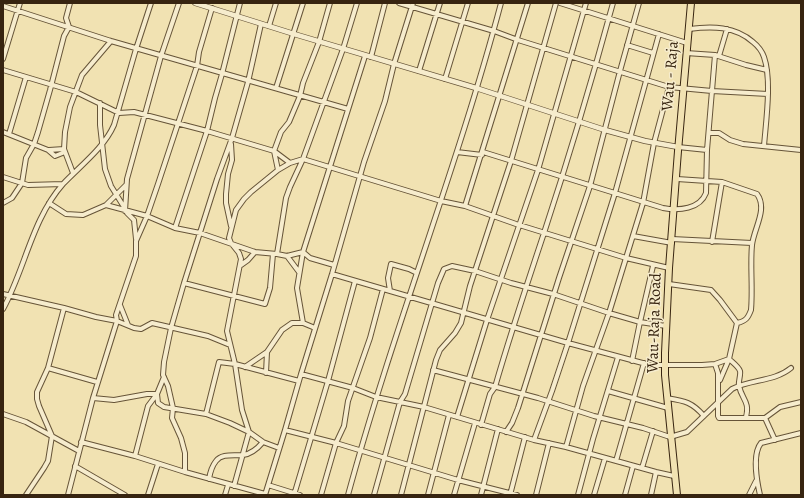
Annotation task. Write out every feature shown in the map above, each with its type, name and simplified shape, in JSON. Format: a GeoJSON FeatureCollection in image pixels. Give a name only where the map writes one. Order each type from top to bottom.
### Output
{"type":"FeatureCollection","features":[{"type":"Feature","properties":{"kind":"main road","name":"Wau - Raja"},"geometry":{"type":"LineString","coordinates":[[678,149],[691,3]]}},
{"type":"Feature","properties":{"kind":"main road","name":"Wau-Raja Road"},"geometry":{"type":"LineString","coordinates":[[677,495],[670,437],[665,366],[669,268],[677,179],[678,149]]}},
{"type":"Feature","properties":{"kind":"street"},"geometry":{"type":"LineString","coordinates":[[3,59],[20,3]]}},
{"type":"Feature","properties":{"kind":"street"},"geometry":{"type":"LineString","coordinates":[[3,203],[12,198],[22,183],[26,158],[34,144],[52,84],[64,36],[69,27],[66,18],[70,3]]}},
{"type":"Feature","properties":{"kind":"street"},"geometry":{"type":"LineString","coordinates":[[3,309],[11,295],[33,236],[49,203],[63,184],[110,134],[119,113],[136,49],[151,3]]}},
{"type":"Feature","properties":{"kind":"street"},"geometry":{"type":"LineString","coordinates":[[125,211],[126,185],[161,56],[179,3]]}},
{"type":"Feature","properties":{"kind":"street"},"geometry":{"type":"LineString","coordinates":[[195,3],[319,42],[476,88],[605,130],[678,149],[707,150]]}},
{"type":"Feature","properties":{"kind":"street"},"geometry":{"type":"LineString","coordinates":[[175,228],[207,131],[214,98],[222,74],[240,3]]}},
{"type":"Feature","properties":{"kind":"street"},"geometry":{"type":"LineString","coordinates":[[268,26],[276,3]]}},
{"type":"Feature","properties":{"kind":"street"},"geometry":{"type":"LineString","coordinates":[[276,88],[303,3]]}},
{"type":"Feature","properties":{"kind":"street"},"geometry":{"type":"LineString","coordinates":[[278,170],[274,151],[281,132],[289,122],[300,96],[303,83],[319,42],[330,3]]}},
{"type":"Feature","properties":{"kind":"street"},"geometry":{"type":"LineString","coordinates":[[184,283],[265,304],[270,288],[286,198],[303,159],[324,102],[343,49],[357,3]]}},
{"type":"Feature","properties":{"kind":"street"},"geometry":{"type":"LineString","coordinates":[[303,323],[297,288],[303,252],[348,109],[368,56],[385,3]]}},
{"type":"Feature","properties":{"kind":"street"},"geometry":{"type":"LineString","coordinates":[[399,3],[412,5],[436,14],[669,87],[768,94]]}},
{"type":"Feature","properties":{"kind":"street"},"geometry":{"type":"LineString","coordinates":[[419,71],[440,3]]}},
{"type":"Feature","properties":{"kind":"street"},"geometry":{"type":"LineString","coordinates":[[445,79],[468,3]]}},
{"type":"Feature","properties":{"kind":"street"},"geometry":{"type":"LineString","coordinates":[[348,495],[376,397],[408,296],[457,152],[494,31],[501,3]]}},
{"type":"Feature","properties":{"kind":"street"},"geometry":{"type":"LineString","coordinates":[[465,206],[518,40],[528,3]]}},
{"type":"Feature","properties":{"kind":"street"},"geometry":{"type":"LineString","coordinates":[[401,495],[436,360],[440,350],[455,333],[464,313],[492,216],[511,161],[556,3]]}},
{"type":"Feature","properties":{"kind":"street"},"geometry":{"type":"LineString","coordinates":[[560,3],[687,42]]}},
{"type":"Feature","properties":{"kind":"street"},"geometry":{"type":"LineString","coordinates":[[457,417],[487,320],[538,170],[586,3]]}},
{"type":"Feature","properties":{"kind":"street"},"geometry":{"type":"LineString","coordinates":[[482,425],[490,394],[495,387],[512,327],[562,177],[613,3]]}},
{"type":"Feature","properties":{"kind":"street"},"geometry":{"type":"LineString","coordinates":[[506,432],[513,419],[522,393],[553,294],[590,186],[639,3]]}},
{"type":"Feature","properties":{"kind":"street"},"geometry":{"type":"LineString","coordinates":[[81,442],[135,456],[265,495],[360,177],[385,101],[394,64],[412,5]]}},
{"type":"Feature","properties":{"kind":"street"},"geometry":{"type":"LineString","coordinates":[[3,6],[136,49],[248,82],[276,88],[348,109]]}},
{"type":"Feature","properties":{"kind":"street"},"geometry":{"type":"LineString","coordinates":[[136,241],[147,216],[197,66],[199,52],[212,8]]}},
{"type":"Feature","properties":{"kind":"street"},"geometry":{"type":"LineString","coordinates":[[185,472],[184,446],[172,418],[173,408],[168,386],[164,377],[164,362],[171,328],[184,283],[231,140],[248,82],[261,24]]}},
{"type":"Feature","properties":{"kind":"street"},"geometry":{"type":"LineString","coordinates":[[689,29],[716,27],[736,31],[757,46],[764,55],[767,70],[768,94],[764,146]]}},
{"type":"Feature","properties":{"kind":"street"},"geometry":{"type":"LineString","coordinates":[[457,152],[482,154],[511,161],[643,203],[674,210],[700,203],[704,199],[706,193],[707,150],[712,91],[717,55],[727,29]]}},
{"type":"Feature","properties":{"kind":"street"},"geometry":{"type":"LineString","coordinates":[[534,440],[568,343],[615,193],[659,34]]}},
{"type":"Feature","properties":{"kind":"street"},"geometry":{"type":"LineString","coordinates":[[73,173],[64,151],[65,132],[70,106],[82,75],[111,41]]}},
{"type":"Feature","properties":{"kind":"street"},"geometry":{"type":"LineString","coordinates":[[627,46],[654,53]]}},
{"type":"Feature","properties":{"kind":"street"},"geometry":{"type":"LineString","coordinates":[[686,53],[717,55],[746,65],[767,70]]}},
{"type":"Feature","properties":{"kind":"street"},"geometry":{"type":"LineString","coordinates":[[3,70],[76,92],[119,113],[134,112],[207,131],[231,140],[274,151],[290,163]]}},
{"type":"Feature","properties":{"kind":"street"},"geometry":{"type":"LineString","coordinates":[[9,134],[26,77]]}},
{"type":"Feature","properties":{"kind":"street"},"geometry":{"type":"LineString","coordinates":[[566,447],[575,411],[609,313],[643,203],[654,143],[669,87]]}},
{"type":"Feature","properties":{"kind":"street"},"geometry":{"type":"LineString","coordinates":[[68,495],[97,382],[117,321],[116,315],[136,256],[134,220],[130,214],[125,211],[123,204],[116,195],[104,169],[100,103]]}},
{"type":"Feature","properties":{"kind":"street"},"geometry":{"type":"LineString","coordinates":[[3,132],[48,150],[56,156],[64,151]]}},
{"type":"Feature","properties":{"kind":"street"},"geometry":{"type":"LineString","coordinates":[[709,133],[719,133],[730,140],[743,144],[801,150]]}},
{"type":"Feature","properties":{"kind":"street"},"geometry":{"type":"LineString","coordinates":[[231,140],[232,160],[228,174],[226,194],[226,203],[231,226]]}},
{"type":"Feature","properties":{"kind":"street"},"geometry":{"type":"LineString","coordinates":[[234,486],[249,432],[242,410],[235,364],[227,328],[241,265],[239,252],[231,243],[229,238],[231,226],[236,210],[244,199],[278,170],[290,163],[303,159],[441,201],[465,206],[519,225],[626,258],[653,266],[669,268]]}},
{"type":"Feature","properties":{"kind":"street"},"geometry":{"type":"LineString","coordinates":[[3,177],[34,185],[63,184]]}},
{"type":"Feature","properties":{"kind":"street"},"geometry":{"type":"LineString","coordinates":[[677,179],[722,182],[757,194],[762,202],[761,213],[752,243],[751,310],[748,318],[737,323]]}},
{"type":"Feature","properties":{"kind":"street"},"geometry":{"type":"LineString","coordinates":[[712,242],[722,182]]}},
{"type":"Feature","properties":{"kind":"street"},"geometry":{"type":"LineString","coordinates":[[49,203],[66,214],[83,215],[106,205],[126,185]]}},
{"type":"Feature","properties":{"kind":"street"},"geometry":{"type":"LineString","coordinates":[[106,205],[147,216],[175,228],[200,233],[255,252],[287,256],[303,252]]}},
{"type":"Feature","properties":{"kind":"street"},"geometry":{"type":"LineString","coordinates":[[633,236],[672,241],[752,243]]}},
{"type":"Feature","properties":{"kind":"street"},"geometry":{"type":"LineString","coordinates":[[241,265],[255,252]]}},
{"type":"Feature","properties":{"kind":"street"},"geometry":{"type":"LineString","coordinates":[[303,252],[310,258],[334,265]]}},
{"type":"Feature","properties":{"kind":"street"},"geometry":{"type":"LineString","coordinates":[[287,256],[299,272]]}},
{"type":"Feature","properties":{"kind":"street"},"geometry":{"type":"LineString","coordinates":[[390,291],[388,278],[391,264],[417,273]]}},
{"type":"Feature","properties":{"kind":"street"},"geometry":{"type":"LineString","coordinates":[[374,495],[400,402],[404,394],[444,269],[452,266],[475,271],[640,322],[666,326]]}},
{"type":"Feature","properties":{"kind":"street"},"geometry":{"type":"LineString","coordinates":[[632,361],[653,266]]}},
{"type":"Feature","properties":{"kind":"street"},"geometry":{"type":"LineString","coordinates":[[332,274],[487,320],[653,366],[702,366],[715,364],[729,359]]}},
{"type":"Feature","properties":{"kind":"street"},"geometry":{"type":"LineString","coordinates":[[294,494],[328,381],[355,281]]}},
{"type":"Feature","properties":{"kind":"street"},"geometry":{"type":"LineString","coordinates":[[669,284],[712,290],[737,323],[729,359],[719,382]]}},
{"type":"Feature","properties":{"kind":"street"},"geometry":{"type":"LineString","coordinates":[[322,495],[336,443],[344,426],[348,401],[370,338],[383,289]]}},
{"type":"Feature","properties":{"kind":"street"},"geometry":{"type":"LineString","coordinates":[[3,294],[117,321],[134,328],[141,329],[152,323],[208,336],[230,345]]}},
{"type":"Feature","properties":{"kind":"street"},"geometry":{"type":"LineString","coordinates":[[120,305],[128,325]]}},
{"type":"Feature","properties":{"kind":"street"},"geometry":{"type":"LineString","coordinates":[[26,495],[47,464],[52,436],[37,399],[37,392],[48,368],[64,308]]}},
{"type":"Feature","properties":{"kind":"street"},"geometry":{"type":"LineString","coordinates":[[245,367],[267,352],[282,330],[292,323],[303,323],[315,328]]}},
{"type":"Feature","properties":{"kind":"street"},"geometry":{"type":"LineString","coordinates":[[266,373],[267,352]]}},
{"type":"Feature","properties":{"kind":"street"},"geometry":{"type":"LineString","coordinates":[[578,495],[599,418],[618,357]]}},
{"type":"Feature","properties":{"kind":"street"},"geometry":{"type":"LineString","coordinates":[[729,359],[740,371],[739,386],[747,403],[748,409],[746,417]]}},
{"type":"Feature","properties":{"kind":"street"},"geometry":{"type":"LineString","coordinates":[[206,414],[219,362],[235,364],[299,381]]}},
{"type":"Feature","properties":{"kind":"street"},"geometry":{"type":"LineString","coordinates":[[616,461],[644,363]]}},
{"type":"Feature","properties":{"kind":"street"},"geometry":{"type":"LineString","coordinates":[[715,364],[719,382],[719,418],[765,418],[780,408],[801,402]]}},
{"type":"Feature","properties":{"kind":"street"},"geometry":{"type":"LineString","coordinates":[[48,368],[97,382]]}},
{"type":"Feature","properties":{"kind":"street"},"geometry":{"type":"LineString","coordinates":[[433,370],[522,393],[575,411],[653,431],[670,437],[687,432],[732,389],[773,378],[792,368]]}},
{"type":"Feature","properties":{"kind":"street"},"geometry":{"type":"LineString","coordinates":[[301,374],[353,388],[376,397],[424,407],[534,440],[674,476]]}},
{"type":"Feature","properties":{"kind":"street"},"geometry":{"type":"LineString","coordinates":[[135,456],[148,406],[157,394],[164,377]]}},
{"type":"Feature","properties":{"kind":"street"},"geometry":{"type":"LineString","coordinates":[[608,391],[668,408]]}},
{"type":"Feature","properties":{"kind":"street"},"geometry":{"type":"LineString","coordinates":[[93,398],[119,399],[147,394],[157,394]]}},
{"type":"Feature","properties":{"kind":"street"},"geometry":{"type":"LineString","coordinates":[[157,394],[157,400],[161,405],[206,414],[230,423],[249,432],[263,442],[279,448]]}},
{"type":"Feature","properties":{"kind":"street"},"geometry":{"type":"LineString","coordinates":[[667,398],[690,403],[704,416]]}},
{"type":"Feature","properties":{"kind":"street"},"geometry":{"type":"LineString","coordinates":[[3,414],[26,422],[79,451]]}},
{"type":"Feature","properties":{"kind":"street"},"geometry":{"type":"LineString","coordinates":[[428,495],[449,415]]}},
{"type":"Feature","properties":{"kind":"street"},"geometry":{"type":"LineString","coordinates":[[765,418],[775,440]]}},
{"type":"Feature","properties":{"kind":"street"},"geometry":{"type":"LineString","coordinates":[[454,495],[475,423]]}},
{"type":"Feature","properties":{"kind":"street"},"geometry":{"type":"LineString","coordinates":[[481,495],[498,429]]}},
{"type":"Feature","properties":{"kind":"street"},"geometry":{"type":"LineString","coordinates":[[285,430],[409,464],[458,480],[517,495]]}},
{"type":"Feature","properties":{"kind":"street"},"geometry":{"type":"LineString","coordinates":[[642,468],[653,431]]}},
{"type":"Feature","properties":{"kind":"street"},"geometry":{"type":"LineString","coordinates":[[760,495],[756,481],[756,455],[758,447],[761,443],[801,433]]}},
{"type":"Feature","properties":{"kind":"street"},"geometry":{"type":"LineString","coordinates":[[510,494],[525,437]]}},
{"type":"Feature","properties":{"kind":"street"},"geometry":{"type":"LineString","coordinates":[[209,479],[212,466],[219,458],[232,455],[243,455],[257,449],[263,442]]}},
{"type":"Feature","properties":{"kind":"street"},"geometry":{"type":"LineString","coordinates":[[536,495],[549,443]]}},
{"type":"Feature","properties":{"kind":"street"},"geometry":{"type":"LineString","coordinates":[[594,495],[605,458]]}},
{"type":"Feature","properties":{"kind":"street"},"geometry":{"type":"LineString","coordinates":[[148,495],[158,464]]}},
{"type":"Feature","properties":{"kind":"street"},"geometry":{"type":"LineString","coordinates":[[75,466],[125,495]]}},
{"type":"Feature","properties":{"kind":"street"},"geometry":{"type":"LineString","coordinates":[[625,495],[633,466]]}},
{"type":"Feature","properties":{"kind":"street"},"geometry":{"type":"LineString","coordinates":[[651,495],[656,472]]}},
{"type":"Feature","properties":{"kind":"street"},"geometry":{"type":"LineString","coordinates":[[749,495],[756,481]]}},
{"type":"Feature","properties":{"kind":"street"},"geometry":{"type":"LineString","coordinates":[[225,495],[228,485]]}},
{"type":"Feature","properties":{"kind":"street"},"geometry":{"type":"LineString","coordinates":[[268,485],[300,495]]}}]}
